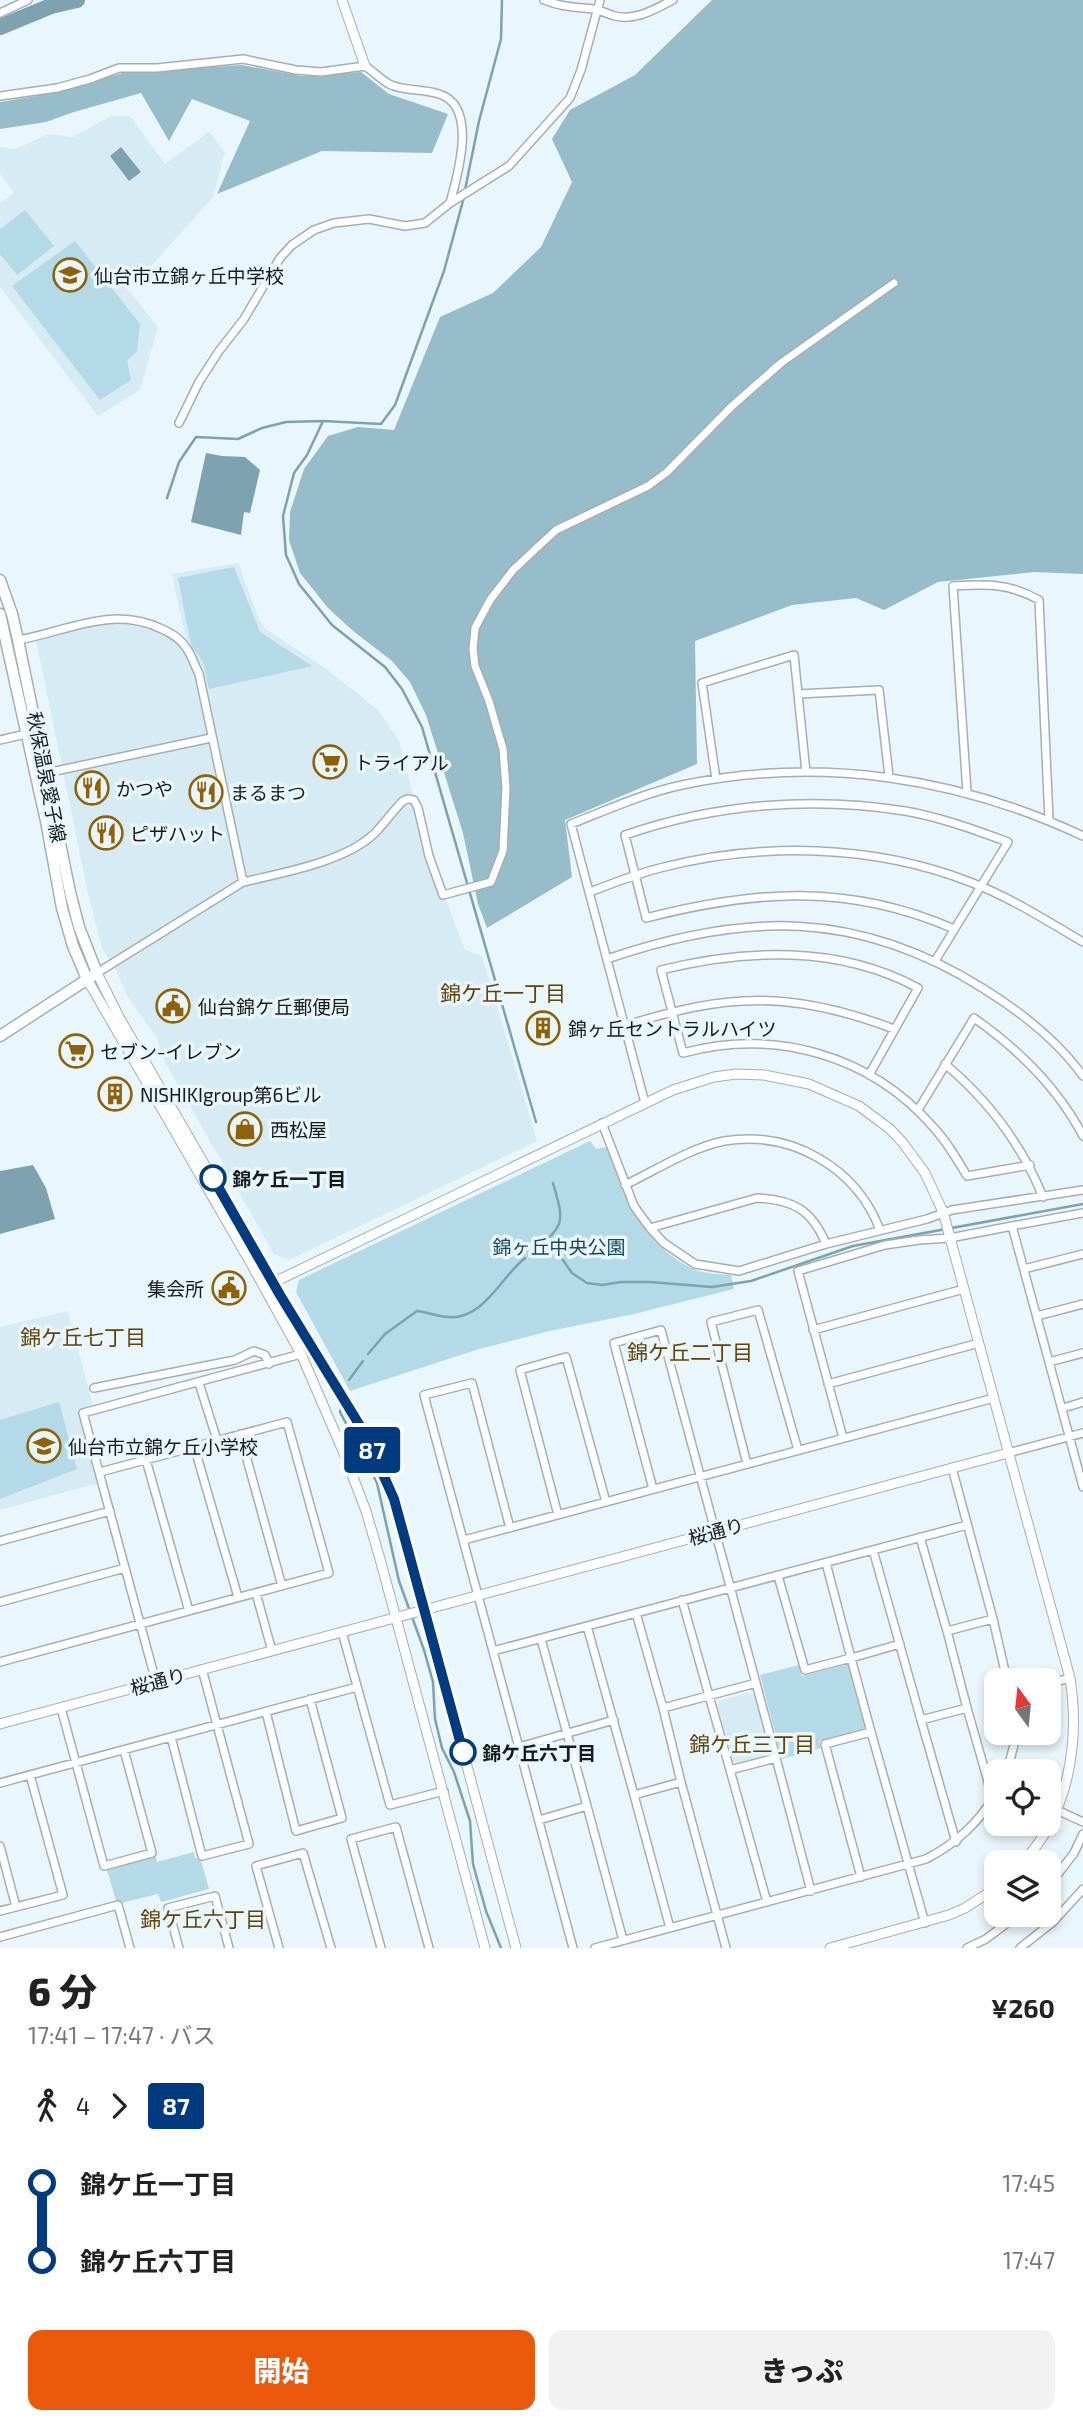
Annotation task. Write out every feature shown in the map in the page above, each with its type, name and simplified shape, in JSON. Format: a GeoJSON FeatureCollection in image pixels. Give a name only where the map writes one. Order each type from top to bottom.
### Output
{"type":"FeatureCollection","features":[{"type":"Feature","properties":{"kind":"main road","name":"秋保温泉愛子線"},"geometry":{"type":"LineString","coordinates":[[0,580],[18,640],[62,908],[73,946],[92,976]]}},
{"type":"Feature","properties":{"kind":"main road","name":"秋保温泉愛子線"},"geometry":{"type":"LineString","coordinates":[[0,614],[32,733],[46,773],[70,892],[92,976]]}},
{"type":"Feature","properties":{"kind":"main road"},"geometry":{"type":"LineString","coordinates":[[0,1036],[92,976]]}},
{"type":"Feature","properties":{"kind":"street"},"geometry":{"type":"LineString","coordinates":[[0,13],[28,0]]}},
{"type":"Feature","properties":{"kind":"street"},"geometry":{"type":"LineString","coordinates":[[342,0],[365,65],[391,85],[442,94],[457,112],[463,133],[453,202]]}},
{"type":"Feature","properties":{"kind":"street"},"geometry":{"type":"LineString","coordinates":[[544,0],[561,7],[596,9],[617,16],[633,17],[651,12],[673,0]]}},
{"type":"Feature","properties":{"kind":"street"},"geometry":{"type":"LineString","coordinates":[[179,423],[219,351],[244,319],[280,258],[292,245],[314,230],[353,220],[369,219],[405,226],[425,223],[509,166],[570,98],[581,70],[600,0]]}},
{"type":"Feature","properties":{"kind":"street"},"geometry":{"type":"LineString","coordinates":[[0,96],[57,88],[119,68],[168,67],[243,59],[296,70],[321,72],[365,65]]}},
{"type":"Feature","properties":{"kind":"street"},"geometry":{"type":"LineString","coordinates":[[516,1948],[422,1611],[394,1499],[365,1434],[269,1284],[126,1028],[92,976],[243,882],[314,863],[354,847],[371,837],[407,799],[414,800],[418,808],[429,856],[443,895],[491,882],[505,842],[506,788],[503,749],[475,666],[473,649],[475,628],[490,600],[513,570],[556,530],[648,486],[667,472],[731,407],[781,363],[894,284]]}},
{"type":"Feature","properties":{"kind":"street"},"geometry":{"type":"LineString","coordinates":[[967,792],[953,586],[1006,586],[1039,600],[1049,820]]}},
{"type":"Feature","properties":{"kind":"street"},"geometry":{"type":"LineString","coordinates":[[18,640],[102,620],[128,618],[150,623],[175,635],[188,650],[199,674],[243,882]]}},
{"type":"Feature","properties":{"kind":"street"},"geometry":{"type":"LineString","coordinates":[[716,779],[702,683],[794,655],[806,772]]}},
{"type":"Feature","properties":{"kind":"street"},"geometry":{"type":"LineString","coordinates":[[799,694],[879,690],[889,776]]}},
{"type":"Feature","properties":{"kind":"street"},"geometry":{"type":"LineString","coordinates":[[0,740],[32,733]]}},
{"type":"Feature","properties":{"kind":"street"},"geometry":{"type":"LineString","coordinates":[[46,773],[211,738]]}},
{"type":"Feature","properties":{"kind":"street"},"geometry":{"type":"LineString","coordinates":[[645,1103],[571,824],[637,798],[680,785],[770,773],[806,772],[889,776],[967,792],[1049,820],[1083,836]]}},
{"type":"Feature","properties":{"kind":"street"},"geometry":{"type":"LineString","coordinates":[[936,961],[1008,842],[906,811],[804,803],[699,814],[625,835],[646,918],[734,898],[818,895],[880,905],[954,929]]}},
{"type":"Feature","properties":{"kind":"street"},"geometry":{"type":"LineString","coordinates":[[590,892],[660,868],[717,856],[772,851],[854,855],[939,871],[982,887],[1083,942]]}},
{"type":"Feature","properties":{"kind":"street"},"geometry":{"type":"LineString","coordinates":[[607,959],[660,942],[733,928],[784,926],[857,933],[915,951],[1010,1005],[1050,1039],[1083,1076]]}},
{"type":"Feature","properties":{"kind":"street"},"geometry":{"type":"LineString","coordinates":[[869,1075],[918,988],[884,972],[842,960],[796,955],[727,956],[661,970],[683,1053],[721,1044],[747,1042],[778,1044],[834,1057],[893,1090],[918,1110],[945,1141],[967,1176],[1030,1165]]}},
{"type":"Feature","properties":{"kind":"street"},"geometry":{"type":"LineString","coordinates":[[624,1026],[671,1011],[720,1001],[783,1001],[838,1010],[894,1029]]}},
{"type":"Feature","properties":{"kind":"street"},"geometry":{"type":"LineString","coordinates":[[918,1110],[974,1018],[1025,1059],[1048,1085],[1083,1136]]}},
{"type":"Feature","properties":{"kind":"street"},"geometry":{"type":"LineString","coordinates":[[945,1063],[984,1100],[1009,1131],[1030,1165],[1043,1197]]}},
{"type":"Feature","properties":{"kind":"street"},"geometry":{"type":"LineString","coordinates":[[269,1284],[602,1123],[695,1082],[736,1074],[788,1078],[827,1090],[859,1106],[890,1129],[925,1173],[947,1226],[1070,1678],[1075,1716],[1074,1742],[1061,1798]]}},
{"type":"Feature","properties":{"kind":"street"},"geometry":{"type":"LineString","coordinates":[[602,1123],[634,1206],[664,1243],[695,1264],[739,1271],[826,1244],[927,1219],[947,1226],[1012,1226],[1083,1213]]}},
{"type":"Feature","properties":{"kind":"street"},"geometry":{"type":"LineString","coordinates":[[625,1185],[712,1144],[747,1139],[778,1142],[813,1154],[842,1174],[861,1195],[880,1230]]}},
{"type":"Feature","properties":{"kind":"street"},"geometry":{"type":"LineString","coordinates":[[843,1438],[798,1271],[884,1245],[919,1240],[947,1226],[1043,1197],[1083,1190]]}},
{"type":"Feature","properties":{"kind":"street"},"geometry":{"type":"LineString","coordinates":[[650,1228],[757,1198],[770,1199],[792,1203],[807,1213],[820,1230],[826,1244]]}},
{"type":"Feature","properties":{"kind":"street"},"geometry":{"type":"LineString","coordinates":[[1012,1226],[1083,1488]]}},
{"type":"Feature","properties":{"kind":"street"},"geometry":{"type":"LineString","coordinates":[[1024,1269],[1083,1254]]}},
{"type":"Feature","properties":{"kind":"street"},"geometry":{"type":"LineString","coordinates":[[269,1284],[321,1398],[366,1511],[399,1617],[485,1948]]}},
{"type":"Feature","properties":{"kind":"street"},"geometry":{"type":"LineString","coordinates":[[813,1330],[964,1289]]}},
{"type":"Feature","properties":{"kind":"street"},"geometry":{"type":"LineString","coordinates":[[1037,1317],[1083,1304]]}},
{"type":"Feature","properties":{"kind":"street"},"geometry":{"type":"LineString","coordinates":[[747,1464],[711,1322],[758,1310],[798,1450]]}},
{"type":"Feature","properties":{"kind":"street"},"geometry":{"type":"LineString","coordinates":[[653,1489],[614,1343],[661,1330],[811,1891]]}},
{"type":"Feature","properties":{"kind":"street"},"geometry":{"type":"LineString","coordinates":[[828,1384],[979,1343]]}},
{"type":"Feature","properties":{"kind":"street"},"geometry":{"type":"LineString","coordinates":[[93,1388],[235,1360],[254,1351],[265,1355],[269,1364]]}},
{"type":"Feature","properties":{"kind":"street"},"geometry":{"type":"LineString","coordinates":[[1049,1362],[1083,1353]]}},
{"type":"Feature","properties":{"kind":"street"},"geometry":{"type":"LineString","coordinates":[[156,1682],[83,1413],[301,1354]]}},
{"type":"Feature","properties":{"kind":"street"},"geometry":{"type":"LineString","coordinates":[[558,1515],[520,1370],[566,1357],[607,1502]]}},
{"type":"Feature","properties":{"kind":"street"},"geometry":{"type":"LineString","coordinates":[[200,1382],[216,1440]]}},
{"type":"Feature","properties":{"kind":"street"},"geometry":{"type":"LineString","coordinates":[[510,1528],[472,1383],[424,1395],[573,1948]]}},
{"type":"Feature","properties":{"kind":"street"},"geometry":{"type":"LineString","coordinates":[[464,1540],[994,1398]]}},
{"type":"Feature","properties":{"kind":"street"},"geometry":{"type":"LineString","coordinates":[[1063,1408],[1083,1402]]}},
{"type":"Feature","properties":{"kind":"street"},"geometry":{"type":"LineString","coordinates":[[0,1662],[328,1573],[287,1423],[100,1472]]}},
{"type":"Feature","properties":{"kind":"street"},"geometry":{"type":"LineString","coordinates":[[1008,1453],[1083,1433]]}},
{"type":"Feature","properties":{"kind":"street"},"geometry":{"type":"LineString","coordinates":[[240,1434],[282,1586]]}},
{"type":"Feature","properties":{"kind":"street"},"geometry":{"type":"LineString","coordinates":[[194,1446],[238,1597]]}},
{"type":"Feature","properties":{"kind":"street","name":"桜通り"},"geometry":{"type":"LineString","coordinates":[[0,1724],[1008,1453]]}},
{"type":"Feature","properties":{"kind":"street"},"geometry":{"type":"LineString","coordinates":[[146,1460],[189,1611]]}},
{"type":"Feature","properties":{"kind":"street"},"geometry":{"type":"LineString","coordinates":[[952,1468],[1004,1668]]}},
{"type":"Feature","properties":{"kind":"street"},"geometry":{"type":"LineString","coordinates":[[0,1541],[110,1511]]}},
{"type":"Feature","properties":{"kind":"street"},"geometry":{"type":"LineString","coordinates":[[493,1651],[967,1525]]}},
{"type":"Feature","properties":{"kind":"street"},"geometry":{"type":"LineString","coordinates":[[920,1537],[984,1763]]}},
{"type":"Feature","properties":{"kind":"street"},"geometry":{"type":"LineString","coordinates":[[873,1550],[956,1842]]}},
{"type":"Feature","properties":{"kind":"street"},"geometry":{"type":"LineString","coordinates":[[826,1563],[925,1923]]}},
{"type":"Feature","properties":{"kind":"street"},"geometry":{"type":"LineString","coordinates":[[0,1602],[125,1568]]}},
{"type":"Feature","properties":{"kind":"street"},"geometry":{"type":"LineString","coordinates":[[778,1576],[805,1670],[900,1644]]}},
{"type":"Feature","properties":{"kind":"street"},"geometry":{"type":"LineString","coordinates":[[256,1593],[272,1651]]}},
{"type":"Feature","properties":{"kind":"street"},"geometry":{"type":"LineString","coordinates":[[682,1600],[767,1902]]}},
{"type":"Feature","properties":{"kind":"street"},"geometry":{"type":"LineString","coordinates":[[636,1613],[726,1948]]}},
{"type":"Feature","properties":{"kind":"street"},"geometry":{"type":"LineString","coordinates":[[947,1631],[993,1619]]}},
{"type":"Feature","properties":{"kind":"street"},"geometry":{"type":"LineString","coordinates":[[587,1626],[670,1928]]}},
{"type":"Feature","properties":{"kind":"street"},"geometry":{"type":"LineString","coordinates":[[342,1632],[390,1805],[444,1791]]}},
{"type":"Feature","properties":{"kind":"street"},"geometry":{"type":"LineString","coordinates":[[541,1639],[623,1940]]}},
{"type":"Feature","properties":{"kind":"street"},"geometry":{"type":"LineString","coordinates":[[171,1737],[202,1856],[249,1844],[202,1669]]}},
{"type":"Feature","properties":{"kind":"street"},"geometry":{"type":"LineString","coordinates":[[1061,1680],[1070,1678]]}},
{"type":"Feature","properties":{"kind":"street"},"geometry":{"type":"LineString","coordinates":[[663,1708],[756,1683]]}},
{"type":"Feature","properties":{"kind":"street"},"geometry":{"type":"LineString","coordinates":[[0,1783],[357,1687]]}},
{"type":"Feature","properties":{"kind":"street"},"geometry":{"type":"LineString","coordinates":[[266,1712],[296,1830],[341,1818],[310,1699]]}},
{"type":"Feature","properties":{"kind":"street"},"geometry":{"type":"LineString","coordinates":[[61,1708],[104,1866],[152,1853],[124,1750]]}},
{"type":"Feature","properties":{"kind":"street"},"geometry":{"type":"LineString","coordinates":[[921,1720],[967,1708]]}},
{"type":"Feature","properties":{"kind":"street"},"geometry":{"type":"LineString","coordinates":[[520,1746],[614,1720]]}},
{"type":"Feature","properties":{"kind":"street"},"geometry":{"type":"LineString","coordinates":[[862,1877],[825,1744],[871,1732]]}},
{"type":"Feature","properties":{"kind":"street"},"geometry":{"type":"LineString","coordinates":[[730,1770],[776,1758]]}},
{"type":"Feature","properties":{"kind":"street"},"geometry":{"type":"LineString","coordinates":[[0,1912],[63,1895],[30,1775]]}},
{"type":"Feature","properties":{"kind":"street"},"geometry":{"type":"LineString","coordinates":[[634,1795],[681,1782]]}},
{"type":"Feature","properties":{"kind":"street"},"geometry":{"type":"LineString","coordinates":[[539,1820],[587,1806]]}},
{"type":"Feature","properties":{"kind":"street"},"geometry":{"type":"LineString","coordinates":[[595,1948],[926,1859],[956,1842],[984,1812]]}},
{"type":"Feature","properties":{"kind":"street"},"geometry":{"type":"LineString","coordinates":[[1061,1813],[1083,1822]]}},
{"type":"Feature","properties":{"kind":"street"},"geometry":{"type":"LineString","coordinates":[[381,1948],[351,1839],[396,1827],[429,1948]]}},
{"type":"Feature","properties":{"kind":"street"},"geometry":{"type":"LineString","coordinates":[[1061,1870],[1074,1853],[1083,1834]]}},
{"type":"Feature","properties":{"kind":"street"},"geometry":{"type":"LineString","coordinates":[[0,1846],[16,1907]]}},
{"type":"Feature","properties":{"kind":"street"},"geometry":{"type":"LineString","coordinates":[[279,1948],[256,1866],[303,1853],[331,1948]]}},
{"type":"Feature","properties":{"kind":"street"},"geometry":{"type":"LineString","coordinates":[[1020,1948],[1053,1922],[1083,1889]]}},
{"type":"Feature","properties":{"kind":"street"},"geometry":{"type":"LineString","coordinates":[[178,1948],[168,1908],[215,1896],[229,1948]]}},
{"type":"Feature","properties":{"kind":"street"},"geometry":{"type":"LineString","coordinates":[[830,1948],[925,1923],[965,1908],[984,1896]]}},
{"type":"Feature","properties":{"kind":"street"},"geometry":{"type":"LineString","coordinates":[[0,1937],[118,1905],[130,1948]]}},
{"type":"Feature","properties":{"kind":"street"},"geometry":{"type":"LineString","coordinates":[[968,1948],[1002,1927]]}},
{"type":"Feature","properties":{"kind":"shaded area"},"geometry":{"type":"Polygon","coordinates":[[[712,0],[1083,0],[1083,574],[1034,572],[938,582],[884,610],[856,598],[792,605],[695,641],[697,764],[565,820],[572,877],[487,928],[478,904],[463,833],[426,715],[410,682],[392,661],[328,608],[300,573],[289,540],[290,512],[304,469],[328,436],[358,427],[394,430],[440,317],[493,293],[541,247],[572,182],[552,139],[570,110],[635,75],[712,0]]]}},
{"type":"Feature","properties":{"kind":"shaded area"},"geometry":{"type":"Polygon","coordinates":[[[241,65],[302,76],[361,72],[389,94],[448,114],[432,153],[322,151],[217,194],[250,121],[192,99],[169,141],[141,93],[46,122],[0,129],[0,102],[36,96],[123,73],[241,65]]]}},
{"type":"Feature","properties":{"kind":"shaded area","name":"仙台市立錦ヶ丘中学校"},"geometry":{"type":"Polygon","coordinates":[[[111,116],[130,116],[165,164],[209,132],[225,152],[213,197],[154,263],[125,286],[158,327],[140,390],[98,416],[0,287],[0,203],[14,193],[0,174],[0,147],[16,149],[48,134],[73,137],[111,116]]]}},
{"type":"Feature","properties":{"kind":"shaded area"},"geometry":{"type":"Polygon","coordinates":[[[121,147],[141,172],[129,181],[110,156],[121,147]]]}},
{"type":"Feature","properties":{"kind":"shaded area"},"geometry":{"type":"Polygon","coordinates":[[[206,453],[245,457],[260,470],[250,513],[244,512],[241,535],[191,522],[206,453]]]}},
{"type":"Feature","properties":{"kind":"shaded area"},"geometry":{"type":"Polygon","coordinates":[[[238,563],[259,619],[266,629],[325,668],[378,710],[399,741],[429,856],[465,950],[482,956],[537,1141],[289,1260],[274,1254],[165,1062],[157,1038],[126,994],[116,970],[102,948],[88,893],[35,636],[127,618],[187,644],[172,574],[238,563]]]}},
{"type":"Feature","properties":{"kind":"shaded area"},"geometry":{"type":"Polygon","coordinates":[[[33,1165],[46,1188],[55,1219],[0,1234],[0,1171],[33,1165]]]}},
{"type":"Feature","properties":{"kind":"shaded area","name":"仙台市立錦ケ丘小学校"},"geometry":{"type":"Polygon","coordinates":[[[68,1311],[93,1405],[79,1410],[98,1483],[0,1510],[0,1327],[68,1311]]]}},
{"type":"Feature","properties":{"kind":"shaded area"},"geometry":{"type":"Polygon","coordinates":[[[748,1693],[755,1695],[770,1748],[768,1755],[738,1763],[733,1761],[717,1705],[719,1701],[748,1693]]]}},
{"type":"Feature","properties":{"kind":"green space"},"geometry":{"type":"Polygon","coordinates":[[[25,210],[54,246],[17,275],[0,254],[0,229],[25,210]]]}},
{"type":"Feature","properties":{"kind":"green space"},"geometry":{"type":"Polygon","coordinates":[[[75,241],[140,324],[137,351],[127,361],[131,380],[100,400],[12,286],[75,241]]]}},
{"type":"Feature","properties":{"kind":"green space"},"geometry":{"type":"Polygon","coordinates":[[[234,567],[260,632],[312,666],[209,689],[203,662],[191,645],[178,578],[234,567]]]}},
{"type":"Feature","properties":{"kind":"green space","name":"錦ヶ丘中央公園"},"geometry":{"type":"Polygon","coordinates":[[[590,1141],[596,1149],[607,1147],[629,1201],[661,1247],[693,1269],[731,1275],[734,1289],[479,1349],[350,1391],[296,1292],[299,1280],[590,1141]]]}},
{"type":"Feature","properties":{"kind":"green space"},"geometry":{"type":"Polygon","coordinates":[[[59,1402],[77,1469],[0,1499],[0,1420],[59,1402]]]}},
{"type":"Feature","properties":{"kind":"green space"},"geometry":{"type":"Polygon","coordinates":[[[849,1664],[867,1724],[863,1730],[819,1741],[821,1748],[782,1759],[760,1675],[799,1665],[802,1676],[849,1664]]]}},
{"type":"Feature","properties":{"kind":"green space"},"geometry":{"type":"Polygon","coordinates":[[[194,1852],[195,1858],[200,1857],[209,1889],[161,1902],[158,1894],[117,1904],[107,1870],[156,1856],[157,1862],[194,1852]]]}},
{"type":"Feature","properties":{"kind":"waterway"},"geometry":{"type":"LineString","coordinates":[[0,27],[51,6],[77,0]]}},
{"type":"Feature","properties":{"kind":"waterway"},"geometry":{"type":"LineString","coordinates":[[465,190],[479,121],[501,39],[502,0]]}},
{"type":"Feature","properties":{"kind":"waterway"},"geometry":{"type":"LineString","coordinates":[[464,197],[444,271],[395,405],[381,424],[323,421],[307,455],[294,473],[283,516],[286,555],[299,584],[332,625],[385,667],[402,689],[422,727],[536,1122]]}},
{"type":"Feature","properties":{"kind":"waterway"},"geometry":{"type":"LineString","coordinates":[[167,498],[179,462],[196,437],[238,439],[262,428],[286,422],[323,421]]}},
{"type":"Feature","properties":{"kind":"waterway"},"geometry":{"type":"LineString","coordinates":[[534,1251],[560,1222],[553,1183]]}},
{"type":"Feature","properties":{"kind":"waterway"},"geometry":{"type":"LineString","coordinates":[[548,1239],[572,1273],[587,1283],[602,1285],[650,1282],[712,1287],[751,1281],[853,1246],[1083,1204]]}},
{"type":"Feature","properties":{"kind":"waterway"},"geometry":{"type":"LineString","coordinates":[[368,1354],[385,1334],[417,1311],[449,1317],[472,1312],[525,1258]]}},
{"type":"Feature","properties":{"kind":"waterway"},"geometry":{"type":"LineString","coordinates":[[349,1380],[363,1361]]}},
{"type":"Feature","properties":{"kind":"waterway"},"geometry":{"type":"LineString","coordinates":[[341,1409],[340,1412],[377,1483],[399,1581],[433,1682],[435,1719],[442,1748],[454,1772],[470,1821],[473,1864],[486,1911],[501,1948]]}},
{"type":"Feature","properties":{"kind":"bus line","name":"87"},"geometry":{"type":"LineString","coordinates":[[213,1178],[280,1295],[365,1434],[394,1499],[463,1752]]}},
{"type":"Feature","properties":{"kind":"place","name":"仙台市立錦ヶ丘中学校"},"geometry":{"type":"Point","coordinates":[70,275]}},
{"type":"Feature","properties":{"kind":"place","name":"トライアル"},"geometry":{"type":"Point","coordinates":[330,762]}},
{"type":"Feature","properties":{"kind":"place","name":"かつや"},"geometry":{"type":"Point","coordinates":[92,788]}},
{"type":"Feature","properties":{"kind":"place","name":"まるまつ"},"geometry":{"type":"Point","coordinates":[206,792]}},
{"type":"Feature","properties":{"kind":"place","name":"ピザハット"},"geometry":{"type":"Point","coordinates":[106,833]}},
{"type":"Feature","properties":{"kind":"place","name":"仙台錦ケ丘郵便局"},"geometry":{"type":"Point","coordinates":[173,1006]}},
{"type":"Feature","properties":{"kind":"place","name":"錦ヶ丘セントラルハイツ"},"geometry":{"type":"Point","coordinates":[543,1028]}},
{"type":"Feature","properties":{"kind":"place","name":"セブン-イレブン"},"geometry":{"type":"Point","coordinates":[76,1051]}},
{"type":"Feature","properties":{"kind":"place","name":"NISHIKIgroup第6ビル"},"geometry":{"type":"Point","coordinates":[115,1094]}},
{"type":"Feature","properties":{"kind":"place","name":"西松屋"},"geometry":{"type":"Point","coordinates":[245,1129]}},
{"type":"Feature","properties":{"kind":"place","name":"錦ケ丘一丁目"},"geometry":{"type":"Point","coordinates":[213,1178]}},
{"type":"Feature","properties":{"kind":"place","name":"集会所"},"geometry":{"type":"Point","coordinates":[229,1288]}},
{"type":"Feature","properties":{"kind":"place","name":"仙台市立錦ケ丘小学校"},"geometry":{"type":"Point","coordinates":[44,1446]}},
{"type":"Feature","properties":{"kind":"place","name":"錦ケ丘六丁目"},"geometry":{"type":"Point","coordinates":[463,1752]}},
{"type":"Feature","properties":{"kind":"district","name":"錦ケ丘一丁目"},"geometry":{"type":"Point","coordinates":[503,992]}},
{"type":"Feature","properties":{"kind":"district","name":"錦ケ丘七丁目"},"geometry":{"type":"Point","coordinates":[83,1336]}},
{"type":"Feature","properties":{"kind":"district","name":"錦ケ丘二丁目"},"geometry":{"type":"Point","coordinates":[690,1351]}},
{"type":"Feature","properties":{"kind":"district","name":"錦ケ丘三丁目"},"geometry":{"type":"Point","coordinates":[752,1743]}},
{"type":"Feature","properties":{"kind":"district","name":"錦ケ丘六丁目"},"geometry":{"type":"Point","coordinates":[203,1918]}}]}
